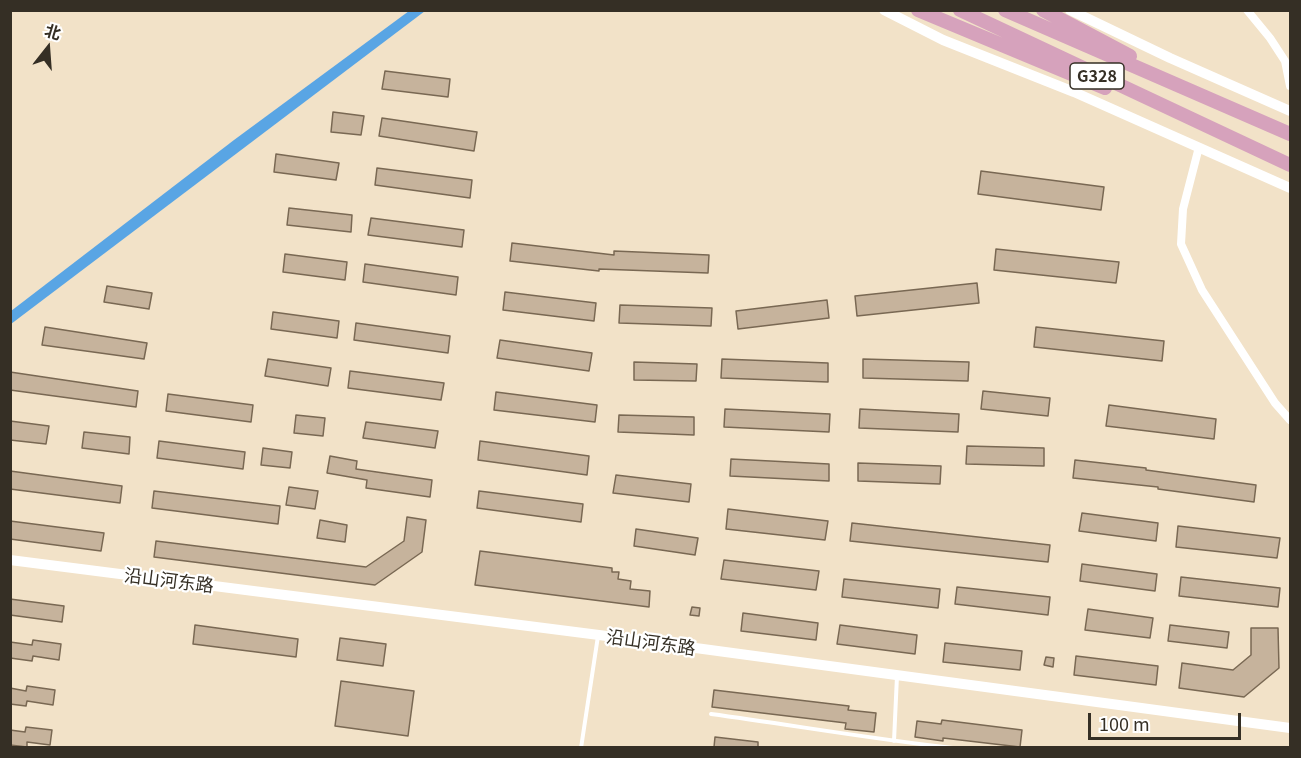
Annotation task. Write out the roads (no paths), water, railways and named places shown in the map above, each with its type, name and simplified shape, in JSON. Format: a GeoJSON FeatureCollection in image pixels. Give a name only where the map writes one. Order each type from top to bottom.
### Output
{"type":"FeatureCollection","features":[{"type":"Feature","properties":{"kind":"highway"},"geometry":{"type":"LineString","coordinates":[[918,10],[1079,79],[1186,117]]}},
{"type":"Feature","properties":{"kind":"highway","name":"G328"},"geometry":{"type":"LineString","coordinates":[[960,10],[1290,165]]}},
{"type":"Feature","properties":{"kind":"highway","name":"G328"},"geometry":{"type":"LineString","coordinates":[[1005,10],[1290,134]]}},
{"type":"Feature","properties":{"kind":"highway"},"geometry":{"type":"LineString","coordinates":[[1043,10],[1198,94]]}},
{"type":"Feature","properties":{"kind":"street"},"geometry":{"type":"LineString","coordinates":[[884,10],[944,40],[1074,92],[1290,188]]}},
{"type":"Feature","properties":{"kind":"street"},"geometry":{"type":"LineString","coordinates":[[1247,10],[1270,38],[1285,62],[1290,86]]}},
{"type":"Feature","properties":{"kind":"street"},"geometry":{"type":"LineString","coordinates":[[1074,11],[1290,111]]}},
{"type":"Feature","properties":{"kind":"street"},"geometry":{"type":"LineString","coordinates":[[1199,147],[1183,209],[1181,244],[1202,290],[1275,403],[1290,420]]}},
{"type":"Feature","properties":{"kind":"street","name":"沿山河东路"},"geometry":{"type":"LineString","coordinates":[[10,560],[599,635],[1290,728]]}},
{"type":"Feature","properties":{"kind":"lane"},"geometry":{"type":"LineString","coordinates":[[580,747],[599,635]]}},
{"type":"Feature","properties":{"kind":"lane"},"geometry":{"type":"LineString","coordinates":[[894,741],[897,676]]}},
{"type":"Feature","properties":{"kind":"lane"},"geometry":{"type":"LineString","coordinates":[[711,714],[894,741],[953,747]]}},
{"type":"Feature","properties":{"kind":"water"},"geometry":{"type":"Polygon","coordinates":[[[409,11],[425,11],[11,324],[11,311],[234,140],[409,11]]]}}]}
